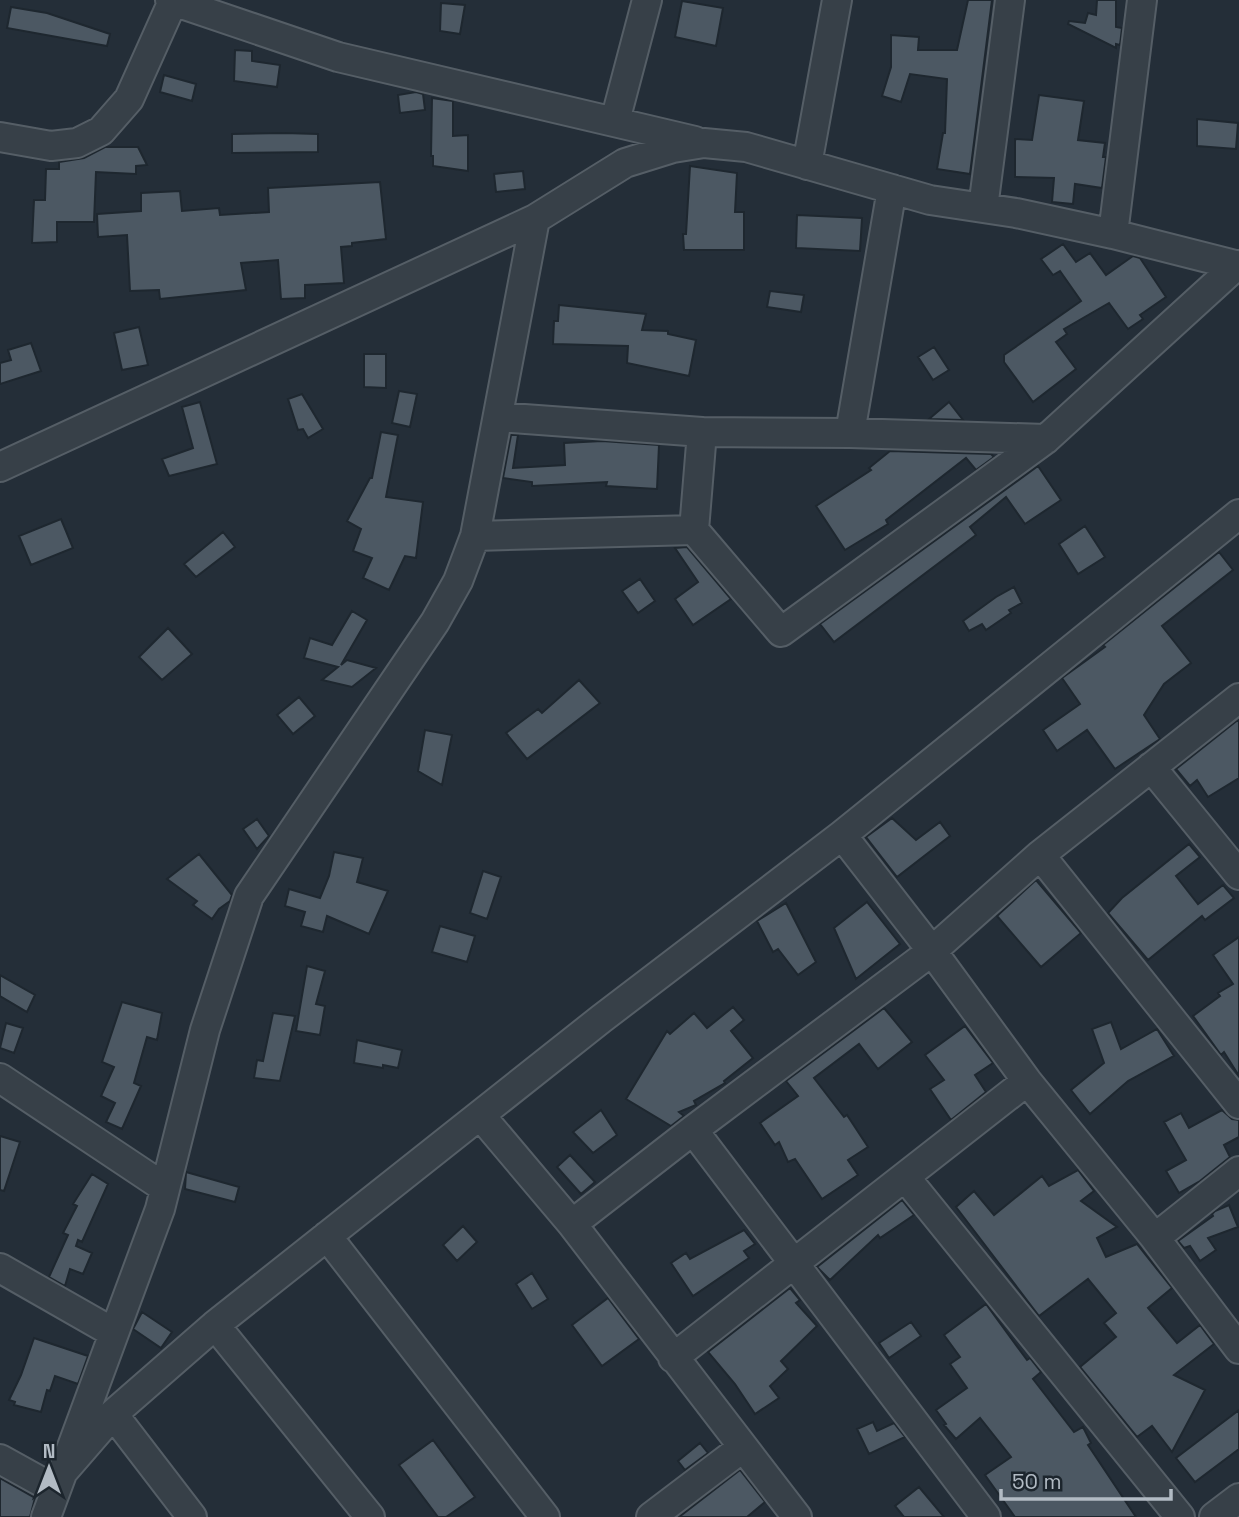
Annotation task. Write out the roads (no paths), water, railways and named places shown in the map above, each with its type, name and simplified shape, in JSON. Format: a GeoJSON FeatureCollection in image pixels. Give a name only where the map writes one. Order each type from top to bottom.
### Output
{"type":"FeatureCollection","features":[{"type":"Feature","properties":{"kind":"street"},"geometry":{"type":"LineString","coordinates":[[615,121],[647,0]]}},
{"type":"Feature","properties":{"kind":"street"},"geometry":{"type":"LineString","coordinates":[[807,165],[837,0]]}},
{"type":"Feature","properties":{"kind":"street"},"geometry":{"type":"LineString","coordinates":[[983,208],[1010,0]]}},
{"type":"Feature","properties":{"kind":"street"},"geometry":{"type":"LineString","coordinates":[[1113,234],[1142,0]]}},
{"type":"Feature","properties":{"kind":"street"},"geometry":{"type":"LineString","coordinates":[[0,137],[51,146],[77,143],[101,131],[128,99],[171,1],[338,57],[704,143],[746,147],[930,200],[1113,234],[1238,265]]}},
{"type":"Feature","properties":{"kind":"street"},"geometry":{"type":"LineString","coordinates":[[0,467],[535,219],[625,163],[649,154],[704,143]]}},
{"type":"Feature","properties":{"kind":"street"},"geometry":{"type":"LineString","coordinates":[[850,433],[892,189]]}},
{"type":"Feature","properties":{"kind":"street"},"geometry":{"type":"LineString","coordinates":[[46,1517],[159,1209],[205,1030],[249,896],[435,622],[458,580],[475,536],[535,219]]}},
{"type":"Feature","properties":{"kind":"street"},"geometry":{"type":"LineString","coordinates":[[702,432],[694,530],[780,632],[1046,439],[1238,265]]}},
{"type":"Feature","properties":{"kind":"street"},"geometry":{"type":"LineString","coordinates":[[498,416],[702,432],[1046,439]]}},
{"type":"Feature","properties":{"kind":"street"},"geometry":{"type":"LineString","coordinates":[[59,1482],[113,1414],[215,1325],[704,938],[842,835],[1239,514]]}},
{"type":"Feature","properties":{"kind":"street"},"geometry":{"type":"LineString","coordinates":[[475,536],[694,530]]}},
{"type":"Feature","properties":{"kind":"street"},"geometry":{"type":"LineString","coordinates":[[572,1224],[932,951],[1040,855],[1239,698]]}},
{"type":"Feature","properties":{"kind":"street"},"geometry":{"type":"LineString","coordinates":[[1151,767],[1239,875]]}},
{"type":"Feature","properties":{"kind":"street"},"geometry":{"type":"LineString","coordinates":[[842,835],[932,951],[1027,1082],[1155,1238],[1239,1349]]}},
{"type":"Feature","properties":{"kind":"street"},"geometry":{"type":"LineString","coordinates":[[1040,855],[1239,1104]]}},
{"type":"Feature","properties":{"kind":"street"},"geometry":{"type":"LineString","coordinates":[[0,1078],[165,1188]]}},
{"type":"Feature","properties":{"kind":"street"},"geometry":{"type":"LineString","coordinates":[[673,1358],[1027,1082]]}},
{"type":"Feature","properties":{"kind":"street"},"geometry":{"type":"LineString","coordinates":[[480,1115],[572,1224],[797,1517]]}},
{"type":"Feature","properties":{"kind":"street"},"geometry":{"type":"LineString","coordinates":[[693,1130],[986,1517]]}},
{"type":"Feature","properties":{"kind":"street"},"geometry":{"type":"LineString","coordinates":[[1155,1238],[1239,1171]]}},
{"type":"Feature","properties":{"kind":"street"},"geometry":{"type":"LineString","coordinates":[[905,1177],[1180,1517]]}},
{"type":"Feature","properties":{"kind":"street"},"geometry":{"type":"LineString","coordinates":[[327,1236],[545,1517]]}},
{"type":"Feature","properties":{"kind":"street"},"geometry":{"type":"LineString","coordinates":[[0,1268],[114,1333]]}},
{"type":"Feature","properties":{"kind":"street"},"geometry":{"type":"LineString","coordinates":[[215,1325],[370,1517]]}},
{"type":"Feature","properties":{"kind":"street"},"geometry":{"type":"LineString","coordinates":[[113,1414],[192,1517]]}},
{"type":"Feature","properties":{"kind":"street"},"geometry":{"type":"LineString","coordinates":[[651,1517],[743,1448]]}},
{"type":"Feature","properties":{"kind":"street"},"geometry":{"type":"LineString","coordinates":[[0,1459],[59,1482]]}},
{"type":"Feature","properties":{"kind":"street"},"geometry":{"type":"LineString","coordinates":[[1214,1517],[1239,1497]]}}]}
